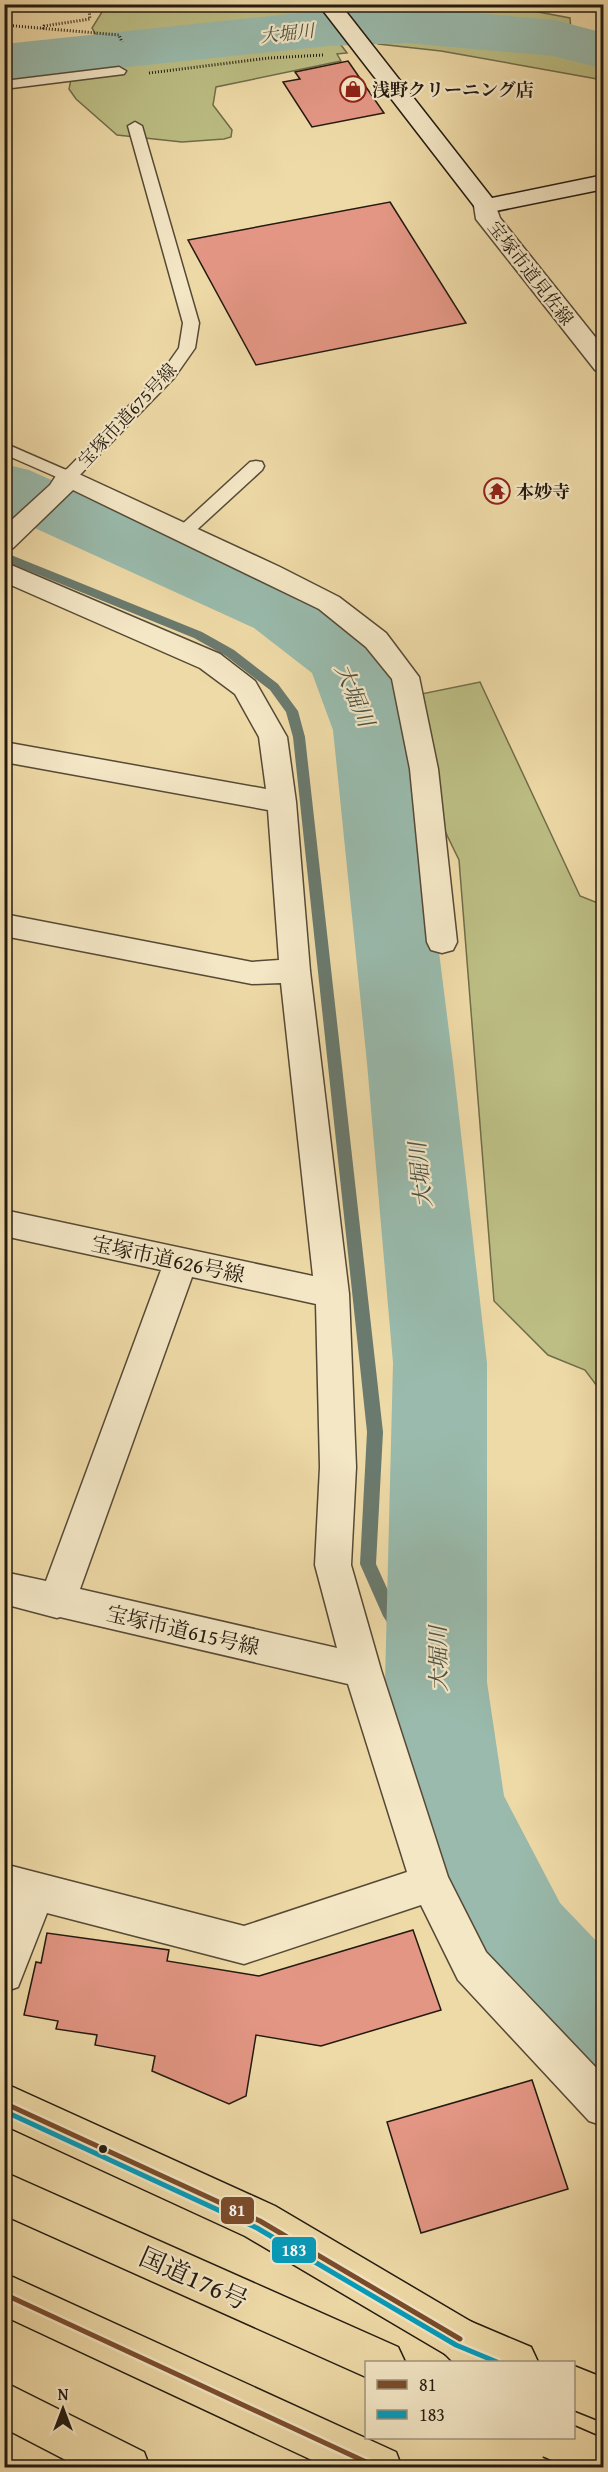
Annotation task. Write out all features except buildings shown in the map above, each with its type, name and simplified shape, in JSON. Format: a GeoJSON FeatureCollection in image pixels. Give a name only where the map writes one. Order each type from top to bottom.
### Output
{"type":"FeatureCollection","features":[{"type":"Feature","properties":{"kind":"main road"},"geometry":{"type":"LineString","coordinates":[[4,2103],[260,2221],[471,2350],[512,2361]]}},
{"type":"Feature","properties":{"kind":"main road","name":"国道176号"},"geometry":{"type":"LineString","coordinates":[[4,2193],[382,2361]]}},
{"type":"Feature","properties":{"kind":"main road"},"geometry":{"type":"LineString","coordinates":[[6,2295],[380,2468]]}},
{"type":"Feature","properties":{"kind":"main road"},"geometry":{"type":"LineString","coordinates":[[575,2389],[603,2400]]}},
{"type":"Feature","properties":{"kind":"main road"},"geometry":{"type":"LineString","coordinates":[[4,2404],[128,2468]]}},
{"type":"Feature","properties":{"kind":"main road"},"geometry":{"type":"LineString","coordinates":[[554,2439],[583,2468]]}},
{"type":"Feature","properties":{"kind":"main road"},"geometry":{"type":"LineString","coordinates":[[555,2439],[603,2461]]}},
{"type":"Feature","properties":{"kind":"street","name":"宝塚市道見佐線"},"geometry":{"type":"LineString","coordinates":[[328,4],[396,94],[431,134],[486,206],[488,219],[603,365]]}},
{"type":"Feature","properties":{"kind":"street"},"geometry":{"type":"LineString","coordinates":[[486,206],[603,182]]}},
{"type":"Feature","properties":{"kind":"street"},"geometry":{"type":"LineString","coordinates":[[64,484],[272,573],[329,603],[376,640],[405,677],[424,769],[442,942]]}},
{"type":"Feature","properties":{"kind":"street","name":"宝塚市道675号線"},"geometry":{"type":"LineString","coordinates":[[11,533],[64,484]]}},
{"type":"Feature","properties":{"kind":"street"},"geometry":{"type":"LineString","coordinates":[[4,571],[210,661],[245,688],[273,737],[282,802],[295,971],[333,1294],[338,1467],[333,1565],[362,1670],[430,1883],[472,1966],[603,2106]]}},
{"type":"Feature","properties":{"kind":"street"},"geometry":{"type":"LineString","coordinates":[[4,752],[282,802]]}},
{"type":"Feature","properties":{"kind":"street"},"geometry":{"type":"LineString","coordinates":[[4,925],[252,973],[295,971]]}},
{"type":"Feature","properties":{"kind":"street","name":"宝塚市道626号線"},"geometry":{"type":"LineString","coordinates":[[4,1223],[333,1294]]}},
{"type":"Feature","properties":{"kind":"street"},"geometry":{"type":"LineString","coordinates":[[57,1602],[181,1261]]}},
{"type":"Feature","properties":{"kind":"street","name":"宝塚市道615号線"},"geometry":{"type":"LineString","coordinates":[[4,1588],[57,1602],[362,1670]]}},
{"type":"Feature","properties":{"kind":"street"},"geometry":{"type":"LineString","coordinates":[[4,1973],[20,1888],[244,1945],[430,1883]]}},
{"type":"Feature","properties":{"kind":"lane"},"geometry":{"type":"LineString","coordinates":[[4,84],[119,71]]}},
{"type":"Feature","properties":{"kind":"lane","name":"宝塚市道675号線"},"geometry":{"type":"LineString","coordinates":[[64,484],[168,375],[187,348],[191,323],[135,126]]}},
{"type":"Feature","properties":{"kind":"lane"},"geometry":{"type":"LineString","coordinates":[[4,448],[64,484]]}},
{"type":"Feature","properties":{"kind":"lane"},"geometry":{"type":"LineString","coordinates":[[183,533],[256,466]]}},
{"type":"Feature","properties":{"kind":"path"},"geometry":{"type":"LineString","coordinates":[[43,29],[44,26],[90,19],[89,9],[77,4]]}},
{"type":"Feature","properties":{"kind":"path"},"geometry":{"type":"LineString","coordinates":[[4,25],[119,35],[122,41]]}},
{"type":"Feature","properties":{"kind":"path"},"geometry":{"type":"LineString","coordinates":[[119,71],[167,72],[269,58],[332,55]]}},
{"type":"Feature","properties":{"kind":"green space"},"geometry":{"type":"Polygon","coordinates":[[[86,5],[311,5],[347,53],[337,54],[341,61],[216,87],[213,105],[232,130],[231,137],[182,142],[117,135],[76,99],[69,89],[73,69],[102,65],[110,59],[92,28],[102,12],[86,5]]]}},
{"type":"Feature","properties":{"kind":"green space"},"geometry":{"type":"Polygon","coordinates":[[[346,5],[501,5],[570,18],[571,31],[587,41],[603,44],[603,80],[441,51],[378,44],[346,5]]]}},
{"type":"Feature","properties":{"kind":"green space"},"geometry":{"type":"Polygon","coordinates":[[[480,682],[580,896],[603,905],[603,1394],[585,1370],[548,1355],[494,1301],[459,860],[382,702],[480,682]]]}},
{"type":"Feature","properties":{"kind":"waterway","name":"大堀川"},"geometry":{"type":"LineString","coordinates":[[4,62],[328,28],[406,25],[555,38],[604,51]]}},
{"type":"Feature","properties":{"kind":"waterway","name":"大堀川"},"geometry":{"type":"LineString","coordinates":[[4,486],[280,611],[345,660],[372,730],[410,1063],[440,1363],[436,1682],[453,1804],[522,1940],[604,2030]]}},
{"type":"Feature","properties":{"kind":"waterway"},"geometry":{"type":"LineString","coordinates":[[11,559],[198,635],[230,653],[274,687],[292,711],[299,737],[375,1432],[368,1564],[389,1611],[436,1682]]}},
{"type":"Feature","properties":{"kind":"transit line","name":"81"},"geometry":{"type":"LineString","coordinates":[[4,2103],[260,2221],[460,2339]]}},
{"type":"Feature","properties":{"kind":"transit line","name":"183"},"geometry":{"type":"LineString","coordinates":[[4,2111],[257,2228],[456,2345],[495,2361]]}},
{"type":"Feature","properties":{"kind":"transit line","name":"81"},"geometry":{"type":"LineString","coordinates":[[4,2294],[379,2468]]}},
{"type":"Feature","properties":{"kind":"place","name":"浅野クリーニング店"},"geometry":{"type":"Point","coordinates":[353,89]}},
{"type":"Feature","properties":{"kind":"place","name":"本妙寺"},"geometry":{"type":"Point","coordinates":[497,491]}}]}
